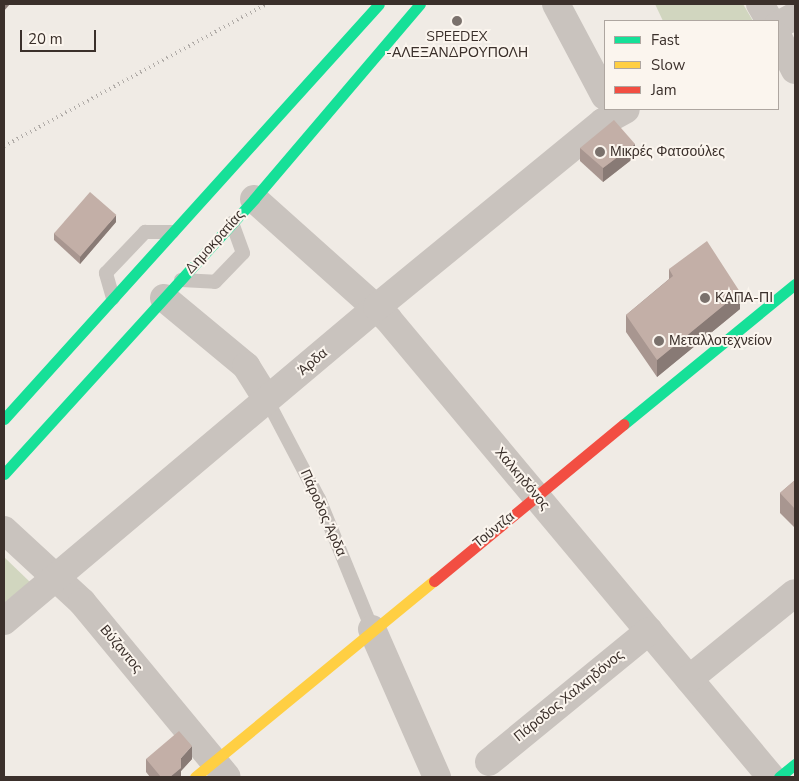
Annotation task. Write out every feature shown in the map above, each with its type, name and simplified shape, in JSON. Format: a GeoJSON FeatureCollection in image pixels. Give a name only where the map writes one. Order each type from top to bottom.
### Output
{"type":"FeatureCollection","features":[{"type":"Feature","properties":{"kind":"main road"},"geometry":{"type":"LineString","coordinates":[[4,419],[378,4]]}},
{"type":"Feature","properties":{"kind":"main road","name":"Δημοκρατίας"},"geometry":{"type":"LineString","coordinates":[[4,474],[254,199],[420,4]]}},
{"type":"Feature","properties":{"kind":"main road","name":"Τούντζα"},"geometry":{"type":"LineString","coordinates":[[212,772],[372,629],[795,284]]}},
{"type":"Feature","properties":{"kind":"main road"},"geometry":{"type":"LineString","coordinates":[[779,777],[795,764]]}},
{"type":"Feature","properties":{"kind":"street"},"geometry":{"type":"LineString","coordinates":[[556,4],[604,88]]}},
{"type":"Feature","properties":{"kind":"street"},"geometry":{"type":"LineString","coordinates":[[760,4],[769,20]]}},
{"type":"Feature","properties":{"kind":"street"},"geometry":{"type":"LineString","coordinates":[[779,24],[795,16]]}},
{"type":"Feature","properties":{"kind":"street"},"geometry":{"type":"LineString","coordinates":[[779,38],[795,70]]}},
{"type":"Feature","properties":{"kind":"street","name":"Άρδα"},"geometry":{"type":"LineString","coordinates":[[4,621],[58,578],[611,110]]}},
{"type":"Feature","properties":{"kind":"street","name":"Χαλκηδόνος"},"geometry":{"type":"LineString","coordinates":[[254,199],[377,308],[771,777]]}},
{"type":"Feature","properties":{"kind":"street"},"geometry":{"type":"LineString","coordinates":[[173,289],[246,366],[268,400]]}},
{"type":"Feature","properties":{"kind":"street","name":"Βύζαντος"},"geometry":{"type":"LineString","coordinates":[[4,530],[58,578],[212,772]]}},
{"type":"Feature","properties":{"kind":"street"},"geometry":{"type":"LineString","coordinates":[[689,679],[795,593]]}},
{"type":"Feature","properties":{"kind":"street"},"geometry":{"type":"LineString","coordinates":[[372,629],[437,777]]}},
{"type":"Feature","properties":{"kind":"street","name":"Πάροδος Χαλκηδόνος"},"geometry":{"type":"LineString","coordinates":[[489,762],[649,631]]}},
{"type":"Feature","properties":{"kind":"lane"},"geometry":{"type":"LineString","coordinates":[[173,289],[216,282],[243,253],[232,223]]}},
{"type":"Feature","properties":{"kind":"lane"},"geometry":{"type":"LineString","coordinates":[[113,298],[106,273],[144,232],[172,232]]}},
{"type":"Feature","properties":{"kind":"lane","name":"Πάροδος Άρδα"},"geometry":{"type":"LineString","coordinates":[[268,400],[319,499],[372,629]]}},
{"type":"Feature","properties":{"kind":"green space"},"geometry":{"type":"Polygon","coordinates":[[[655,4],[743,4],[752,20],[663,20],[655,4]]]}},
{"type":"Feature","properties":{"kind":"green space"},"geometry":{"type":"Polygon","coordinates":[[[4,557],[30,582],[4,603],[4,557]]]}},
{"type":"Feature","properties":{"kind":"building"},"geometry":{"type":"Polygon","coordinates":[[[614,120],[635,144],[603,168],[580,148],[614,120]]]}},
{"type":"Feature","properties":{"kind":"building"},"geometry":{"type":"Polygon","coordinates":[[[90,192],[116,215],[80,256],[54,234],[90,192]]]}},
{"type":"Feature","properties":{"kind":"building"},"geometry":{"type":"Polygon","coordinates":[[[707,241],[740,292],[657,360],[626,315],[673,276],[669,269],[707,241]]]}},
{"type":"Feature","properties":{"kind":"building"},"geometry":{"type":"Polygon","coordinates":[[[795,480],[795,509],[780,493],[795,480]]]}},
{"type":"Feature","properties":{"kind":"building"},"geometry":{"type":"Polygon","coordinates":[[[179,731],[192,746],[181,758],[181,768],[170,777],[161,777],[146,759],[179,731]]]}},
{"type":"Feature","properties":{"kind":"railway"},"geometry":{"type":"LineString","coordinates":[[4,146],[267,4]]}},
{"type":"Feature","properties":{"kind":"traffic: fast"},"geometry":{"type":"LineString","coordinates":[[4,419],[379,4]]}},
{"type":"Feature","properties":{"kind":"traffic: fast"},"geometry":{"type":"LineString","coordinates":[[4,474],[254,199],[420,4]]}},
{"type":"Feature","properties":{"kind":"traffic: fast"},"geometry":{"type":"LineString","coordinates":[[624,424],[795,284]]}},
{"type":"Feature","properties":{"kind":"traffic: fast"},"geometry":{"type":"LineString","coordinates":[[779,777],[795,764]]}},
{"type":"Feature","properties":{"kind":"traffic: slow"},"geometry":{"type":"LineString","coordinates":[[195,777],[434,581]]}},
{"type":"Feature","properties":{"kind":"traffic: jam"},"geometry":{"type":"LineString","coordinates":[[434,581],[624,424]]}},
{"type":"Feature","properties":{"kind":"place","name":"SPEEDEX -ΑΛΕΞΑΝΔΡΟΥΠΟΛΗ"},"geometry":{"type":"Point","coordinates":[457,21]}},
{"type":"Feature","properties":{"kind":"place","name":"Μικρές Φατσούλες"},"geometry":{"type":"Point","coordinates":[600,152]}},
{"type":"Feature","properties":{"kind":"place","name":"ΚΑΠΑ-ΠΙ"},"geometry":{"type":"Point","coordinates":[705,298]}},
{"type":"Feature","properties":{"kind":"place","name":"Μεταλλοτεχνείον"},"geometry":{"type":"Point","coordinates":[659,341]}}]}
